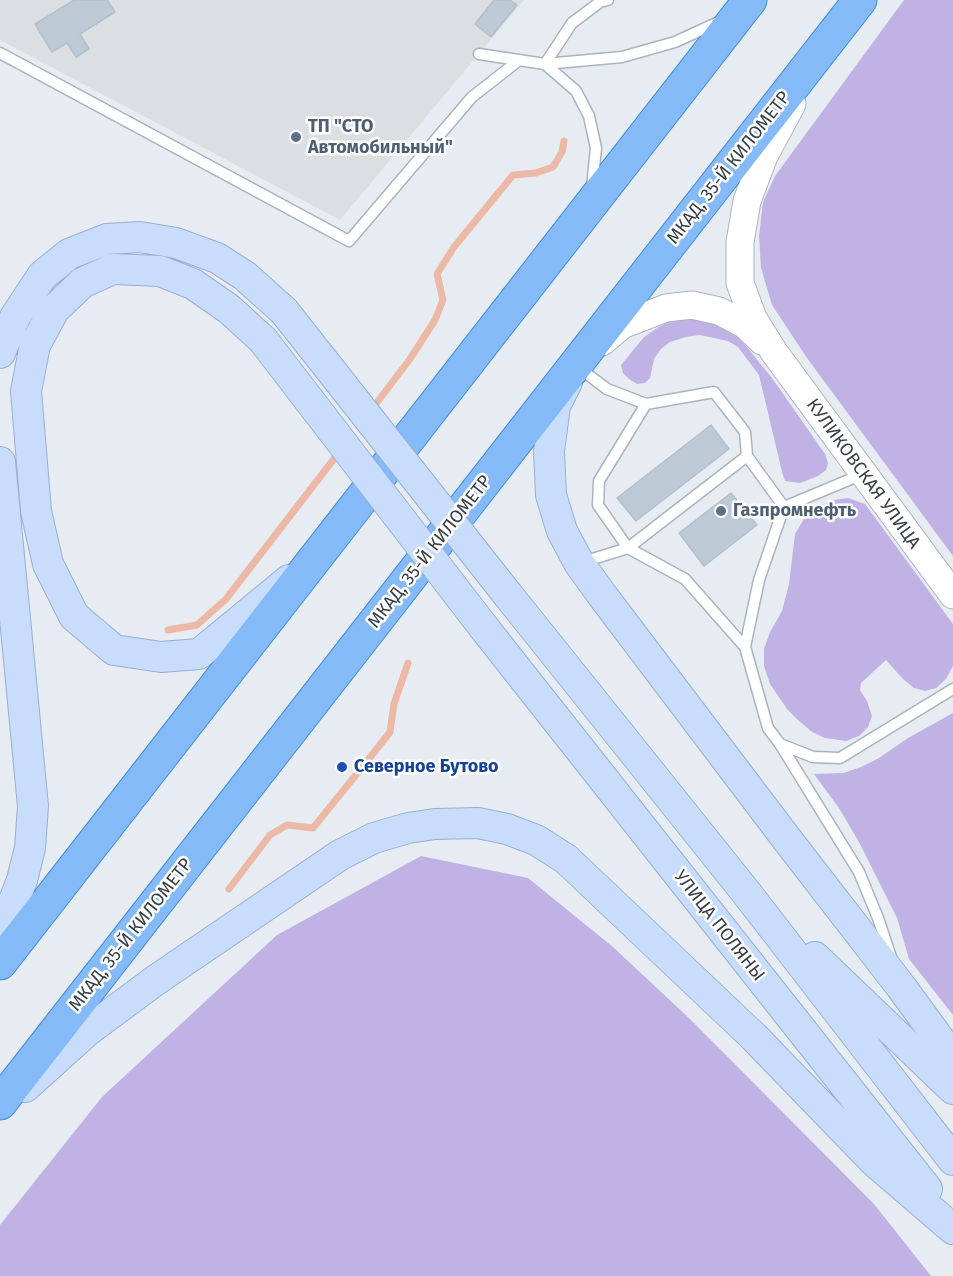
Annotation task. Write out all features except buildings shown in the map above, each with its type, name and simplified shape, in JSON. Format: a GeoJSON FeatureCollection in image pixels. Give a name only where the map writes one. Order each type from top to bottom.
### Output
{"type":"FeatureCollection","features":[{"type":"Feature","properties":{"kind":"highway"},"geometry":{"type":"LineString","coordinates":[[0,963],[745,6]]}},
{"type":"Feature","properties":{"kind":"highway","name":"МКАД, 35-Й КИЛОМЕТР"},"geometry":{"type":"LineString","coordinates":[[0,1103],[853,8]]}},
{"type":"Feature","properties":{"kind":"main road"},"geometry":{"type":"LineString","coordinates":[[0,353],[15,317],[42,276],[69,254],[107,239],[140,237],[176,243],[217,258],[245,276],[284,311],[745,891],[953,1160]]}},
{"type":"Feature","properties":{"kind":"main road","name":"УЛИЦА ПОЛЯНЫ"},"geometry":{"type":"LineString","coordinates":[[316,557],[199,654],[161,657],[114,650],[74,616],[48,564],[36,511],[26,391],[34,345],[54,310],[82,283],[113,269],[160,271],[193,284],[229,309],[263,340],[485,629],[953,1222]]}},
{"type":"Feature","properties":{"kind":"main road"},"geometry":{"type":"LineString","coordinates":[[576,365],[555,406],[549,451],[551,495],[562,531],[579,563],[953,1058]]}},
{"type":"Feature","properties":{"kind":"main road"},"geometry":{"type":"LineString","coordinates":[[0,462],[33,806],[30,848],[22,880],[0,932]]}},
{"type":"Feature","properties":{"kind":"main road"},"geometry":{"type":"LineString","coordinates":[[0,1113],[29,1082],[86,1032],[156,980],[340,855],[374,838],[408,828],[435,824],[478,823],[507,829],[536,840],[566,859],[754,1037],[875,1162],[953,1229]]}},
{"type":"Feature","properties":{"kind":"main road"},"geometry":{"type":"LineString","coordinates":[[745,891],[953,1089]]}},
{"type":"Feature","properties":{"kind":"street"},"geometry":{"type":"LineString","coordinates":[[774,352],[753,318],[740,283],[740,242],[747,201],[764,156],[797,94],[853,8]]}},
{"type":"Feature","properties":{"kind":"street"},"geometry":{"type":"LineString","coordinates":[[576,365],[622,325],[666,308],[692,305],[719,311],[744,324],[774,352]]}},
{"type":"Feature","properties":{"kind":"street","name":"КУЛИКОВСКАЯ УЛИЦА"},"geometry":{"type":"LineString","coordinates":[[774,352],[953,595]]}},
{"type":"Feature","properties":{"kind":"lane"},"geometry":{"type":"LineString","coordinates":[[545,64],[572,23],[608,0]]}},
{"type":"Feature","properties":{"kind":"lane"},"geometry":{"type":"LineString","coordinates":[[478,54],[545,64],[622,57],[675,42],[745,6]]}},
{"type":"Feature","properties":{"kind":"lane"},"geometry":{"type":"LineString","coordinates":[[0,53],[349,241],[472,97],[518,61]]}},
{"type":"Feature","properties":{"kind":"lane"},"geometry":{"type":"LineString","coordinates":[[545,64],[576,91],[589,116],[596,148],[590,205]]}},
{"type":"Feature","properties":{"kind":"lane"},"geometry":{"type":"LineString","coordinates":[[576,365],[607,389],[646,404],[714,392],[745,432],[747,456],[784,507]]}},
{"type":"Feature","properties":{"kind":"lane"},"geometry":{"type":"LineString","coordinates":[[646,404],[599,481],[598,505],[628,548],[685,579],[745,647],[768,728],[859,872],[878,918],[902,988]]}},
{"type":"Feature","properties":{"kind":"lane"},"geometry":{"type":"LineString","coordinates":[[579,563],[628,548],[747,456]]}},
{"type":"Feature","properties":{"kind":"lane"},"geometry":{"type":"LineString","coordinates":[[745,647],[759,580],[784,507],[863,474]]}},
{"type":"Feature","properties":{"kind":"lane"},"geometry":{"type":"LineString","coordinates":[[780,744],[813,757],[840,758],[953,689]]}},
{"type":"Feature","properties":{"kind":"shaded area","name":"ТП \"СТО Автомобильный\""},"geometry":{"type":"Polygon","coordinates":[[[0,0],[524,0],[340,220],[0,40],[0,0]]]}},
{"type":"Feature","properties":{"kind":"shaded area"},"geometry":{"type":"Polygon","coordinates":[[[904,0],[953,0],[953,556],[807,358],[772,305],[761,268],[759,236],[763,202],[775,176],[904,0]]]}},
{"type":"Feature","properties":{"kind":"shaded area"},"geometry":{"type":"Polygon","coordinates":[[[677,319],[714,322],[733,330],[772,378],[825,454],[828,463],[826,470],[800,483],[785,481],[759,375],[738,347],[728,341],[700,335],[686,337],[670,342],[661,349],[654,359],[650,378],[645,383],[637,384],[623,373],[621,365],[644,337],[660,326],[677,319]]]}},
{"type":"Feature","properties":{"kind":"shaded area"},"geometry":{"type":"Polygon","coordinates":[[[848,498],[865,504],[953,624],[953,666],[946,679],[936,688],[925,691],[914,688],[886,660],[861,683],[860,690],[872,716],[868,727],[859,736],[846,741],[825,738],[812,732],[787,709],[770,684],[764,666],[764,649],[770,632],[782,611],[789,584],[795,534],[805,517],[820,506],[834,500],[848,498]]]}},
{"type":"Feature","properties":{"kind":"shaded area"},"geometry":{"type":"Polygon","coordinates":[[[953,713],[953,1015],[909,959],[897,918],[860,844],[839,808],[814,774],[843,773],[861,767],[953,713]]]}},
{"type":"Feature","properties":{"kind":"shaded area"},"geometry":{"type":"Polygon","coordinates":[[[421,856],[528,878],[613,947],[690,1019],[874,1204],[931,1276],[0,1276],[0,1225],[102,1097],[277,935],[421,856]]]}},
{"type":"Feature","properties":{"kind":"waterway"},"geometry":{"type":"LineString","coordinates":[[372,409],[410,359],[435,320],[443,300],[437,274],[454,247],[513,175],[536,173],[553,167],[562,152],[564,141]]}},
{"type":"Feature","properties":{"kind":"waterway"},"geometry":{"type":"LineString","coordinates":[[168,630],[197,625],[226,599],[340,451]]}},
{"type":"Feature","properties":{"kind":"waterway"},"geometry":{"type":"LineString","coordinates":[[229,889],[270,835],[287,825],[313,828],[372,755],[390,732],[394,704],[408,663]]}},
{"type":"Feature","properties":{"kind":"place","name":"ТП \"СТО Автомобильный\""},"geometry":{"type":"Point","coordinates":[296,137]}},
{"type":"Feature","properties":{"kind":"place","name":"Газпромнефть"},"geometry":{"type":"Point","coordinates":[721,511]}},
{"type":"Feature","properties":{"kind":"place","name":"Северное Бутово"},"geometry":{"type":"Point","coordinates":[342,767]}}]}
